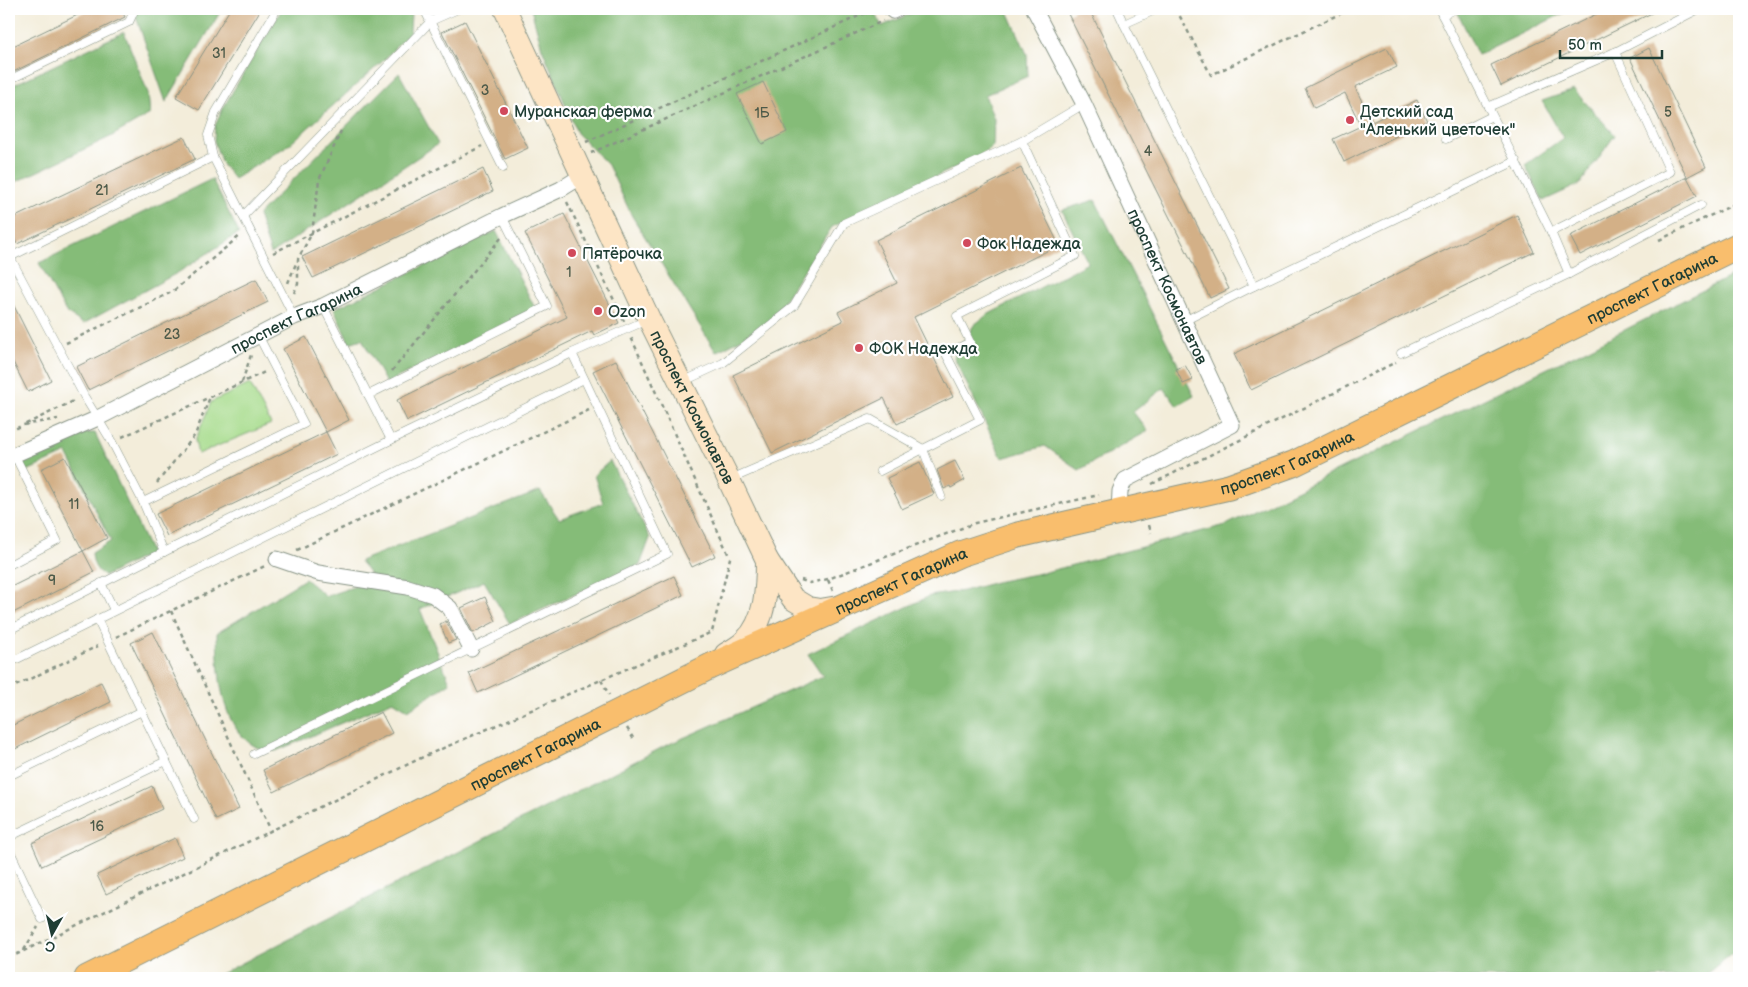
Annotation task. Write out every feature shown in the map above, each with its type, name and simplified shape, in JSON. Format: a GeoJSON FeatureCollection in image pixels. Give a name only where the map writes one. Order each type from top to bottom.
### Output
{"type":"FeatureCollection","features":[{"type":"Feature","properties":{"kind":"main road","name":"проспект Космонавтов"},"geometry":{"type":"LineString","coordinates":[[505,9],[649,319],[767,560],[793,598],[808,608],[820,610],[839,606]]}},
{"type":"Feature","properties":{"kind":"main road","name":"проспект Гагарина"},"geometry":{"type":"LineString","coordinates":[[87,978],[711,666],[839,606],[960,554],[1120,502],[1229,487],[1293,464],[1739,245]]}},
{"type":"Feature","properties":{"kind":"main road"},"geometry":{"type":"LineString","coordinates":[[711,666],[746,640],[759,620],[767,582],[767,560]]}},
{"type":"Feature","properties":{"kind":"street","name":"проспект Космонавтов"},"geometry":{"type":"LineString","coordinates":[[1036,9],[1084,104],[1232,425],[1124,480],[1120,502]]}},
{"type":"Feature","properties":{"kind":"street","name":"проспект Гагарина"},"geometry":{"type":"LineString","coordinates":[[11,455],[98,418],[294,317],[323,306],[505,223],[582,176]]}},
{"type":"Feature","properties":{"kind":"street"},"geometry":{"type":"LineString","coordinates":[[278,559],[318,573],[408,587],[433,595],[450,608],[471,649]]}},
{"type":"Feature","properties":{"kind":"lane"},"geometry":{"type":"LineString","coordinates":[[9,80],[129,22],[135,9]]}},
{"type":"Feature","properties":{"kind":"lane"},"geometry":{"type":"LineString","coordinates":[[277,9],[216,112],[208,136],[213,157],[294,317]]}},
{"type":"Feature","properties":{"kind":"lane"},"geometry":{"type":"LineString","coordinates":[[424,9],[503,168]]}},
{"type":"Feature","properties":{"kind":"lane"},"geometry":{"type":"LineString","coordinates":[[243,216],[430,21],[458,9]]}},
{"type":"Feature","properties":{"kind":"lane"},"geometry":{"type":"LineString","coordinates":[[1117,9],[1254,286]]}},
{"type":"Feature","properties":{"kind":"lane"},"geometry":{"type":"LineString","coordinates":[[1124,24],[1157,9]]}},
{"type":"Feature","properties":{"kind":"lane"},"geometry":{"type":"LineString","coordinates":[[1455,9],[1441,12],[1551,232],[1569,274]]}},
{"type":"Feature","properties":{"kind":"lane"},"geometry":{"type":"LineString","coordinates":[[1488,107],[1615,52],[1699,9]]}},
{"type":"Feature","properties":{"kind":"lane"},"geometry":{"type":"LineString","coordinates":[[1551,232],[1670,172],[1615,52]]}},
{"type":"Feature","properties":{"kind":"lane"},"geometry":{"type":"LineString","coordinates":[[680,383],[723,363],[794,306],[844,223],[1022,141],[1084,104]]}},
{"type":"Feature","properties":{"kind":"lane"},"geometry":{"type":"LineString","coordinates":[[1446,140],[1492,116]]}},
{"type":"Feature","properties":{"kind":"lane"},"geometry":{"type":"LineString","coordinates":[[880,471],[980,420],[946,354],[970,342],[957,316],[1074,256],[1022,141]]}},
{"type":"Feature","properties":{"kind":"lane"},"geometry":{"type":"LineString","coordinates":[[164,552],[143,502],[112,442],[84,396],[9,256],[213,157]]}},
{"type":"Feature","properties":{"kind":"lane"},"geometry":{"type":"LineString","coordinates":[[1184,321],[1516,161]]}},
{"type":"Feature","properties":{"kind":"lane"},"geometry":{"type":"LineString","coordinates":[[1402,356],[1569,274],[1701,205]]}},
{"type":"Feature","properties":{"kind":"lane"},"geometry":{"type":"LineString","coordinates":[[372,393],[547,306],[505,223]]}},
{"type":"Feature","properties":{"kind":"lane"},"geometry":{"type":"LineString","coordinates":[[323,306],[372,393],[391,440]]}},
{"type":"Feature","properties":{"kind":"lane"},"geometry":{"type":"LineString","coordinates":[[9,630],[391,440],[572,353],[649,319]]}},
{"type":"Feature","properties":{"kind":"lane"},"geometry":{"type":"LineString","coordinates":[[143,502],[304,424],[258,334]]}},
{"type":"Feature","properties":{"kind":"lane"},"geometry":{"type":"LineString","coordinates":[[254,754],[667,554],[572,353]]}},
{"type":"Feature","properties":{"kind":"lane"},"geometry":{"type":"LineString","coordinates":[[9,663],[584,378]]}},
{"type":"Feature","properties":{"kind":"lane"},"geometry":{"type":"LineString","coordinates":[[729,480],[870,419],[923,449],[941,496]]}},
{"type":"Feature","properties":{"kind":"lane"},"geometry":{"type":"LineString","coordinates":[[9,566],[58,540],[11,455]]}},
{"type":"Feature","properties":{"kind":"lane"},"geometry":{"type":"LineString","coordinates":[[101,583],[114,610]]}},
{"type":"Feature","properties":{"kind":"lane"},"geometry":{"type":"LineString","coordinates":[[97,619],[194,819]]}},
{"type":"Feature","properties":{"kind":"lane"},"geometry":{"type":"LineString","coordinates":[[9,776],[142,711]]}},
{"type":"Feature","properties":{"kind":"lane"},"geometry":{"type":"LineString","coordinates":[[9,837],[166,761]]}},
{"type":"Feature","properties":{"kind":"lane"},"geometry":{"type":"LineString","coordinates":[[9,849],[42,919]]}},
{"type":"Feature","properties":{"kind":"path"},"geometry":{"type":"LineString","coordinates":[[586,142],[874,9]]}},
{"type":"Feature","properties":{"kind":"path"},"geometry":{"type":"LineString","coordinates":[[1176,9],[1211,76],[1350,9]]}},
{"type":"Feature","properties":{"kind":"path"},"geometry":{"type":"LineString","coordinates":[[591,153],[892,12]]}},
{"type":"Feature","properties":{"kind":"path"},"geometry":{"type":"LineString","coordinates":[[284,298],[298,259],[312,233],[319,180],[343,127]]}},
{"type":"Feature","properties":{"kind":"path"},"geometry":{"type":"LineString","coordinates":[[264,258],[490,142]]}},
{"type":"Feature","properties":{"kind":"path"},"geometry":{"type":"LineString","coordinates":[[1653,243],[1739,202]]}},
{"type":"Feature","properties":{"kind":"path"},"geometry":{"type":"LineString","coordinates":[[372,393],[505,223]]}},
{"type":"Feature","properties":{"kind":"path"},"geometry":{"type":"LineString","coordinates":[[58,347],[172,292],[249,228]]}},
{"type":"Feature","properties":{"kind":"path"},"geometry":{"type":"LineString","coordinates":[[284,298],[294,295],[298,284],[298,259]]}},
{"type":"Feature","properties":{"kind":"path"},"geometry":{"type":"LineString","coordinates":[[242,382],[258,334]]}},
{"type":"Feature","properties":{"kind":"path"},"geometry":{"type":"LineString","coordinates":[[1149,486],[1402,356]]}},
{"type":"Feature","properties":{"kind":"path"},"geometry":{"type":"LineString","coordinates":[[112,442],[275,368]]}},
{"type":"Feature","properties":{"kind":"path"},"geometry":{"type":"LineString","coordinates":[[9,432],[84,396]]}},
{"type":"Feature","properties":{"kind":"path"},"geometry":{"type":"LineString","coordinates":[[143,502],[195,435],[210,397]]}},
{"type":"Feature","properties":{"kind":"path"},"geometry":{"type":"LineString","coordinates":[[9,689],[597,406]]}},
{"type":"Feature","properties":{"kind":"path"},"geometry":{"type":"LineString","coordinates":[[23,425],[59,419]]}},
{"type":"Feature","properties":{"kind":"path"},"geometry":{"type":"LineString","coordinates":[[798,579],[810,583],[828,579],[975,522],[1120,502]]}},
{"type":"Feature","properties":{"kind":"path"},"geometry":{"type":"LineString","coordinates":[[171,610],[270,831]]}},
{"type":"Feature","properties":{"kind":"path"},"geometry":{"type":"LineString","coordinates":[[24,951],[42,919]]}},
{"type":"Feature","properties":{"kind":"green space"},"geometry":{"type":"Polygon","coordinates":[[[138,9],[222,9],[166,102],[135,14],[138,9]]]}},
{"type":"Feature","properties":{"kind":"green space"},"geometry":{"type":"Polygon","coordinates":[[[282,9],[409,9],[411,13],[410,32],[383,61],[290,144],[234,179],[222,164],[214,141],[215,126],[224,106],[282,9]]]}},
{"type":"Feature","properties":{"kind":"green space"},"geometry":{"type":"Polygon","coordinates":[[[531,9],[872,9],[882,26],[922,9],[1007,9],[1027,54],[1028,76],[985,95],[994,119],[993,146],[983,154],[832,227],[769,324],[716,352],[632,216],[608,165],[577,133],[542,48],[531,9]]]}},
{"type":"Feature","properties":{"kind":"green space"},"geometry":{"type":"Polygon","coordinates":[[[1462,9],[1572,9],[1478,55],[1457,11],[1462,9]]]}},
{"type":"Feature","properties":{"kind":"green space"},"geometry":{"type":"Polygon","coordinates":[[[124,32],[148,93],[150,114],[110,137],[9,185],[9,87],[124,32]]]}},
{"type":"Feature","properties":{"kind":"green space"},"geometry":{"type":"Polygon","coordinates":[[[399,73],[438,144],[271,254],[258,215],[399,73]]]}},
{"type":"Feature","properties":{"kind":"green space"},"geometry":{"type":"Polygon","coordinates":[[[1574,90],[1615,135],[1580,184],[1543,201],[1525,165],[1563,138],[1542,101],[1574,90]]]}},
{"type":"Feature","properties":{"kind":"green space"},"geometry":{"type":"Polygon","coordinates":[[[212,179],[239,233],[179,272],[83,324],[66,312],[39,263],[212,179]]]}},
{"type":"Feature","properties":{"kind":"green space"},"geometry":{"type":"Polygon","coordinates":[[[1095,200],[1194,396],[1177,406],[1164,388],[1133,412],[1148,431],[1079,470],[1045,446],[1002,458],[954,357],[974,325],[987,315],[1088,263],[1062,210],[1095,200]]]}},
{"type":"Feature","properties":{"kind":"green space"},"geometry":{"type":"Polygon","coordinates":[[[496,231],[536,310],[386,383],[362,339],[349,343],[334,309],[496,231]]]}},
{"type":"Feature","properties":{"kind":"green space"},"geometry":{"type":"Polygon","coordinates":[[[1739,272],[1739,948],[1701,978],[213,978],[665,746],[823,676],[808,654],[930,596],[963,591],[1046,572],[1226,525],[1589,348],[1739,272]]]}},
{"type":"Feature","properties":{"kind":"green space"},"geometry":{"type":"Polygon","coordinates":[[[250,384],[271,424],[198,454],[195,441],[211,402],[250,384]]]}},
{"type":"Feature","properties":{"kind":"green space"},"geometry":{"type":"Polygon","coordinates":[[[95,433],[151,553],[105,576],[95,566],[92,553],[111,541],[67,453],[27,471],[23,465],[22,457],[66,438],[95,433]]]}},
{"type":"Feature","properties":{"kind":"green space"},"geometry":{"type":"Polygon","coordinates":[[[610,461],[650,538],[640,565],[510,624],[484,581],[420,609],[450,683],[408,710],[393,701],[276,751],[256,747],[244,738],[234,726],[223,696],[220,680],[217,633],[305,579],[326,596],[374,580],[360,561],[540,491],[559,519],[603,503],[594,475],[610,461]]]}},
{"type":"Feature","properties":{"kind":"building"},"geometry":{"type":"Polygon","coordinates":[[[90,9],[121,9],[125,17],[9,74],[9,48],[90,9]]]}},
{"type":"Feature","properties":{"kind":"building"},"geometry":{"type":"Polygon","coordinates":[[[230,9],[261,9],[199,110],[176,97],[230,9]]]}},
{"type":"Feature","properties":{"kind":"building"},"geometry":{"type":"Polygon","coordinates":[[[1077,9],[1089,9],[1229,289],[1210,298],[1068,14],[1077,9]]]}},
{"type":"Feature","properties":{"kind":"building"},"geometry":{"type":"Polygon","coordinates":[[[1607,9],[1660,9],[1501,86],[1491,65],[1607,9]]]}},
{"type":"Feature","properties":{"kind":"building"},"geometry":{"type":"Polygon","coordinates":[[[465,21],[528,148],[505,159],[442,32],[465,21]]]}},
{"type":"Feature","properties":{"kind":"building"},"geometry":{"type":"Polygon","coordinates":[[[1387,48],[1397,67],[1355,87],[1372,122],[1417,100],[1427,121],[1344,162],[1333,139],[1361,126],[1345,93],[1314,108],[1305,88],[1387,48]]]}},
{"type":"Feature","properties":{"kind":"building"},"geometry":{"type":"Polygon","coordinates":[[[1649,48],[1706,167],[1687,177],[1630,58],[1649,48]]]}},
{"type":"Feature","properties":{"kind":"building"},"geometry":{"type":"Polygon","coordinates":[[[763,82],[787,132],[762,144],[737,94],[763,82]]]}},
{"type":"Feature","properties":{"kind":"building"},"geometry":{"type":"Polygon","coordinates":[[[184,137],[195,159],[17,244],[9,227],[9,220],[184,137]]]}},
{"type":"Feature","properties":{"kind":"building"},"geometry":{"type":"Polygon","coordinates":[[[1021,168],[1059,245],[914,317],[953,397],[897,424],[884,398],[772,453],[733,375],[843,321],[838,312],[897,283],[876,240],[1021,168]]]}},
{"type":"Feature","properties":{"kind":"building"},"geometry":{"type":"Polygon","coordinates":[[[483,169],[493,191],[313,278],[302,257],[483,169]]]}},
{"type":"Feature","properties":{"kind":"building"},"geometry":{"type":"Polygon","coordinates":[[[1687,177],[1697,196],[1580,255],[1570,236],[1687,177]]]}},
{"type":"Feature","properties":{"kind":"building"},"geometry":{"type":"Polygon","coordinates":[[[564,214],[619,323],[594,335],[592,331],[407,421],[397,400],[567,317],[525,233],[564,214]]]}},
{"type":"Feature","properties":{"kind":"building"},"geometry":{"type":"Polygon","coordinates":[[[1517,215],[1534,252],[1251,390],[1234,354],[1517,215]]]}},
{"type":"Feature","properties":{"kind":"building"},"geometry":{"type":"Polygon","coordinates":[[[256,279],[268,302],[88,390],[76,367],[256,279]]]}},
{"type":"Feature","properties":{"kind":"building"},"geometry":{"type":"Polygon","coordinates":[[[9,296],[51,380],[28,392],[9,354],[9,296]]]}},
{"type":"Feature","properties":{"kind":"building"},"geometry":{"type":"Polygon","coordinates":[[[306,337],[349,420],[326,432],[283,349],[306,337]]]}},
{"type":"Feature","properties":{"kind":"building"},"geometry":{"type":"Polygon","coordinates":[[[616,360],[715,556],[692,567],[593,371],[616,360]]]}},
{"type":"Feature","properties":{"kind":"building"},"geometry":{"type":"Polygon","coordinates":[[[1185,365],[1193,380],[1183,384],[1176,369],[1185,365]]]}},
{"type":"Feature","properties":{"kind":"building"},"geometry":{"type":"Polygon","coordinates":[[[326,432],[337,454],[167,536],[156,514],[326,432]]]}},
{"type":"Feature","properties":{"kind":"building"},"geometry":{"type":"Polygon","coordinates":[[[65,457],[107,538],[83,551],[41,469],[65,457]]]}},
{"type":"Feature","properties":{"kind":"building"},"geometry":{"type":"Polygon","coordinates":[[[955,461],[965,480],[951,488],[950,486],[944,489],[937,470],[955,461]]]}},
{"type":"Feature","properties":{"kind":"building"},"geometry":{"type":"Polygon","coordinates":[[[920,462],[934,494],[902,509],[887,478],[920,462]]]}},
{"type":"Feature","properties":{"kind":"building"},"geometry":{"type":"Polygon","coordinates":[[[83,551],[94,572],[9,615],[9,588],[83,551]]]}},
{"type":"Feature","properties":{"kind":"building"},"geometry":{"type":"Polygon","coordinates":[[[674,576],[683,595],[478,693],[469,673],[674,576]]]}},
{"type":"Feature","properties":{"kind":"building"},"geometry":{"type":"Polygon","coordinates":[[[485,597],[496,621],[473,633],[461,608],[485,597]]]}},
{"type":"Feature","properties":{"kind":"building"},"geometry":{"type":"Polygon","coordinates":[[[446,621],[456,640],[448,643],[440,624],[446,621]]]}},
{"type":"Feature","properties":{"kind":"building"},"geometry":{"type":"Polygon","coordinates":[[[153,632],[239,809],[216,820],[131,643],[153,632]]]}},
{"type":"Feature","properties":{"kind":"building"},"geometry":{"type":"Polygon","coordinates":[[[101,682],[111,702],[9,752],[9,727],[101,682]]]}},
{"type":"Feature","properties":{"kind":"building"},"geometry":{"type":"Polygon","coordinates":[[[381,712],[392,733],[274,792],[263,770],[381,712]]]}},
{"type":"Feature","properties":{"kind":"building"},"geometry":{"type":"Polygon","coordinates":[[[152,786],[162,809],[42,866],[32,843],[152,786]]]}},
{"type":"Feature","properties":{"kind":"building"},"geometry":{"type":"Polygon","coordinates":[[[175,838],[183,857],[106,894],[97,875],[175,838]]]}},
{"type":"Feature","properties":{"kind":"place","name":"Муранская ферма"},"geometry":{"type":"Point","coordinates":[504,111]}},
{"type":"Feature","properties":{"kind":"place","name":"Детский сад \"Аленький цветочек\""},"geometry":{"type":"Point","coordinates":[1350,120]}},
{"type":"Feature","properties":{"kind":"place","name":"Фок Надежда"},"geometry":{"type":"Point","coordinates":[967,243]}},
{"type":"Feature","properties":{"kind":"place","name":"Пятёрочка"},"geometry":{"type":"Point","coordinates":[572,253]}},
{"type":"Feature","properties":{"kind":"place","name":"Ozon"},"geometry":{"type":"Point","coordinates":[598,311]}},
{"type":"Feature","properties":{"kind":"place","name":"ФОК Надежда"},"geometry":{"type":"Point","coordinates":[859,348]}}]}
